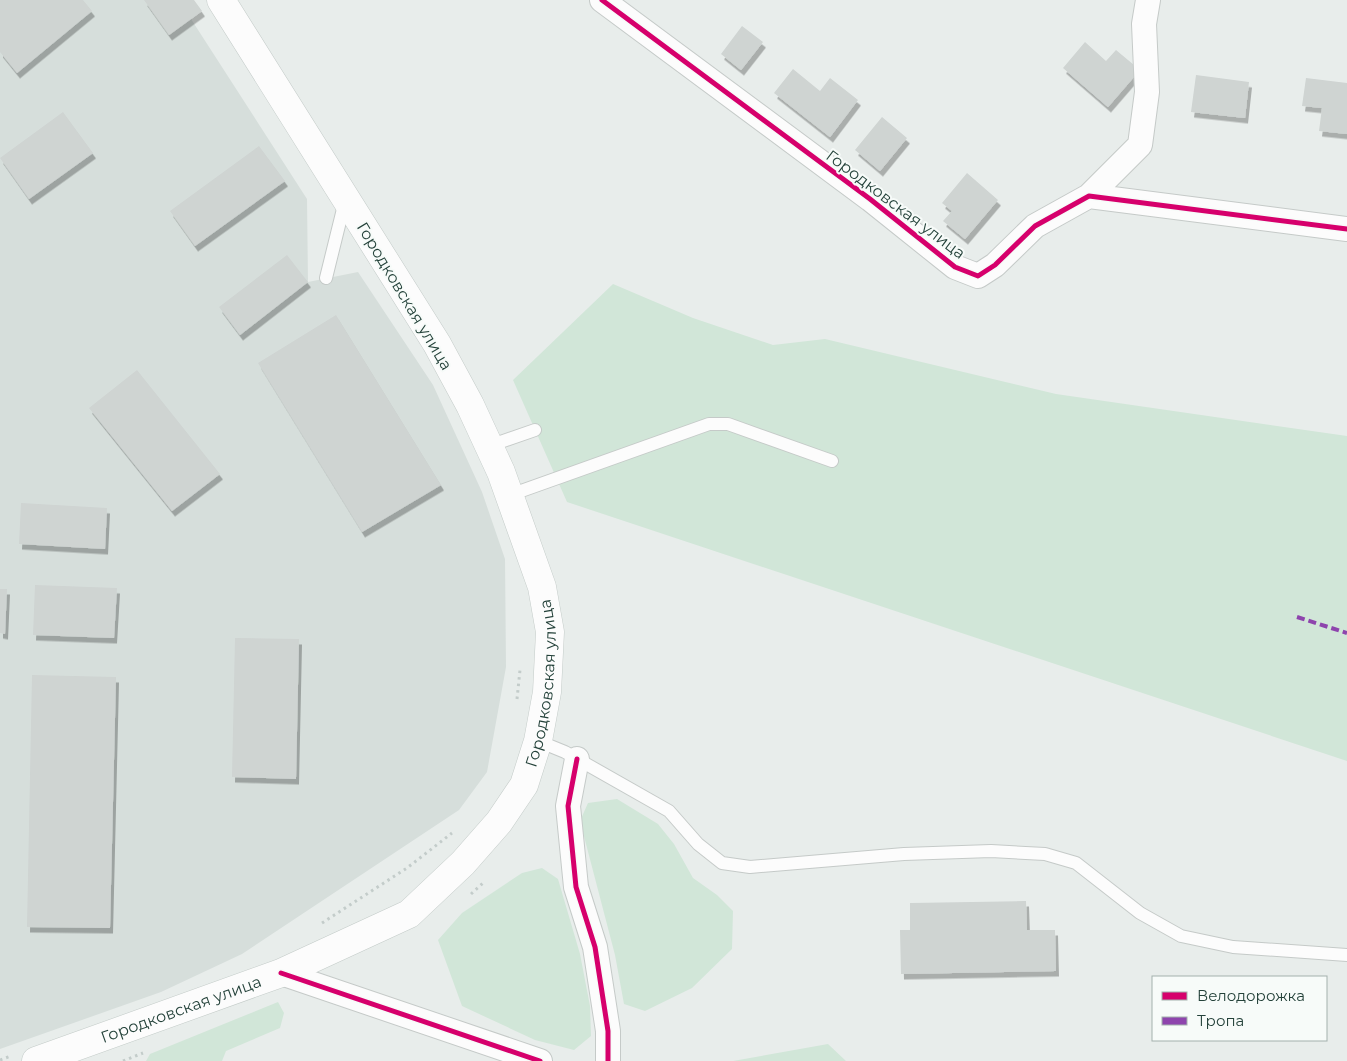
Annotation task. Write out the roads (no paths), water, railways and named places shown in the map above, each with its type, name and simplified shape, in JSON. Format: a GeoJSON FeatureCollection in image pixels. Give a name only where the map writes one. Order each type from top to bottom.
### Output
{"type":"FeatureCollection","features":[{"type":"Feature","properties":{"kind":"main road","name":"Городковская улица"},"geometry":{"type":"LineString","coordinates":[[27,1057],[281,973],[409,914],[463,863],[499,822],[524,784],[538,741],[547,692],[550,632],[542,587],[510,495],[489,446],[437,344],[221,0]]}},
{"type":"Feature","properties":{"kind":"street","name":"Городковская улица"},"geometry":{"type":"LineString","coordinates":[[602,0],[870,199],[955,267],[978,276],[995,265],[1035,226],[1089,196]]}},
{"type":"Feature","properties":{"kind":"street"},"geometry":{"type":"LineString","coordinates":[[1089,196],[1140,145],[1148,92],[1144,24],[1148,0]]}},
{"type":"Feature","properties":{"kind":"street"},"geometry":{"type":"LineString","coordinates":[[1089,196],[1347,228]]}},
{"type":"Feature","properties":{"kind":"street"},"geometry":{"type":"LineString","coordinates":[[577,759],[568,806],[576,888],[595,947],[608,1031],[608,1061]]}},
{"type":"Feature","properties":{"kind":"street"},"geometry":{"type":"LineString","coordinates":[[281,973],[540,1061]]}},
{"type":"Feature","properties":{"kind":"lane"},"geometry":{"type":"LineString","coordinates":[[326,278],[345,198]]}},
{"type":"Feature","properties":{"kind":"lane"},"geometry":{"type":"LineString","coordinates":[[510,495],[709,424],[728,424],[832,461]]}},
{"type":"Feature","properties":{"kind":"lane"},"geometry":{"type":"LineString","coordinates":[[489,446],[535,430]]}},
{"type":"Feature","properties":{"kind":"lane"},"geometry":{"type":"LineString","coordinates":[[538,741],[577,759],[669,811],[698,844],[722,863],[750,867],[904,854],[992,851],[1045,854],[1076,863],[1140,914],[1182,936],[1233,947],[1347,955]]}}]}
